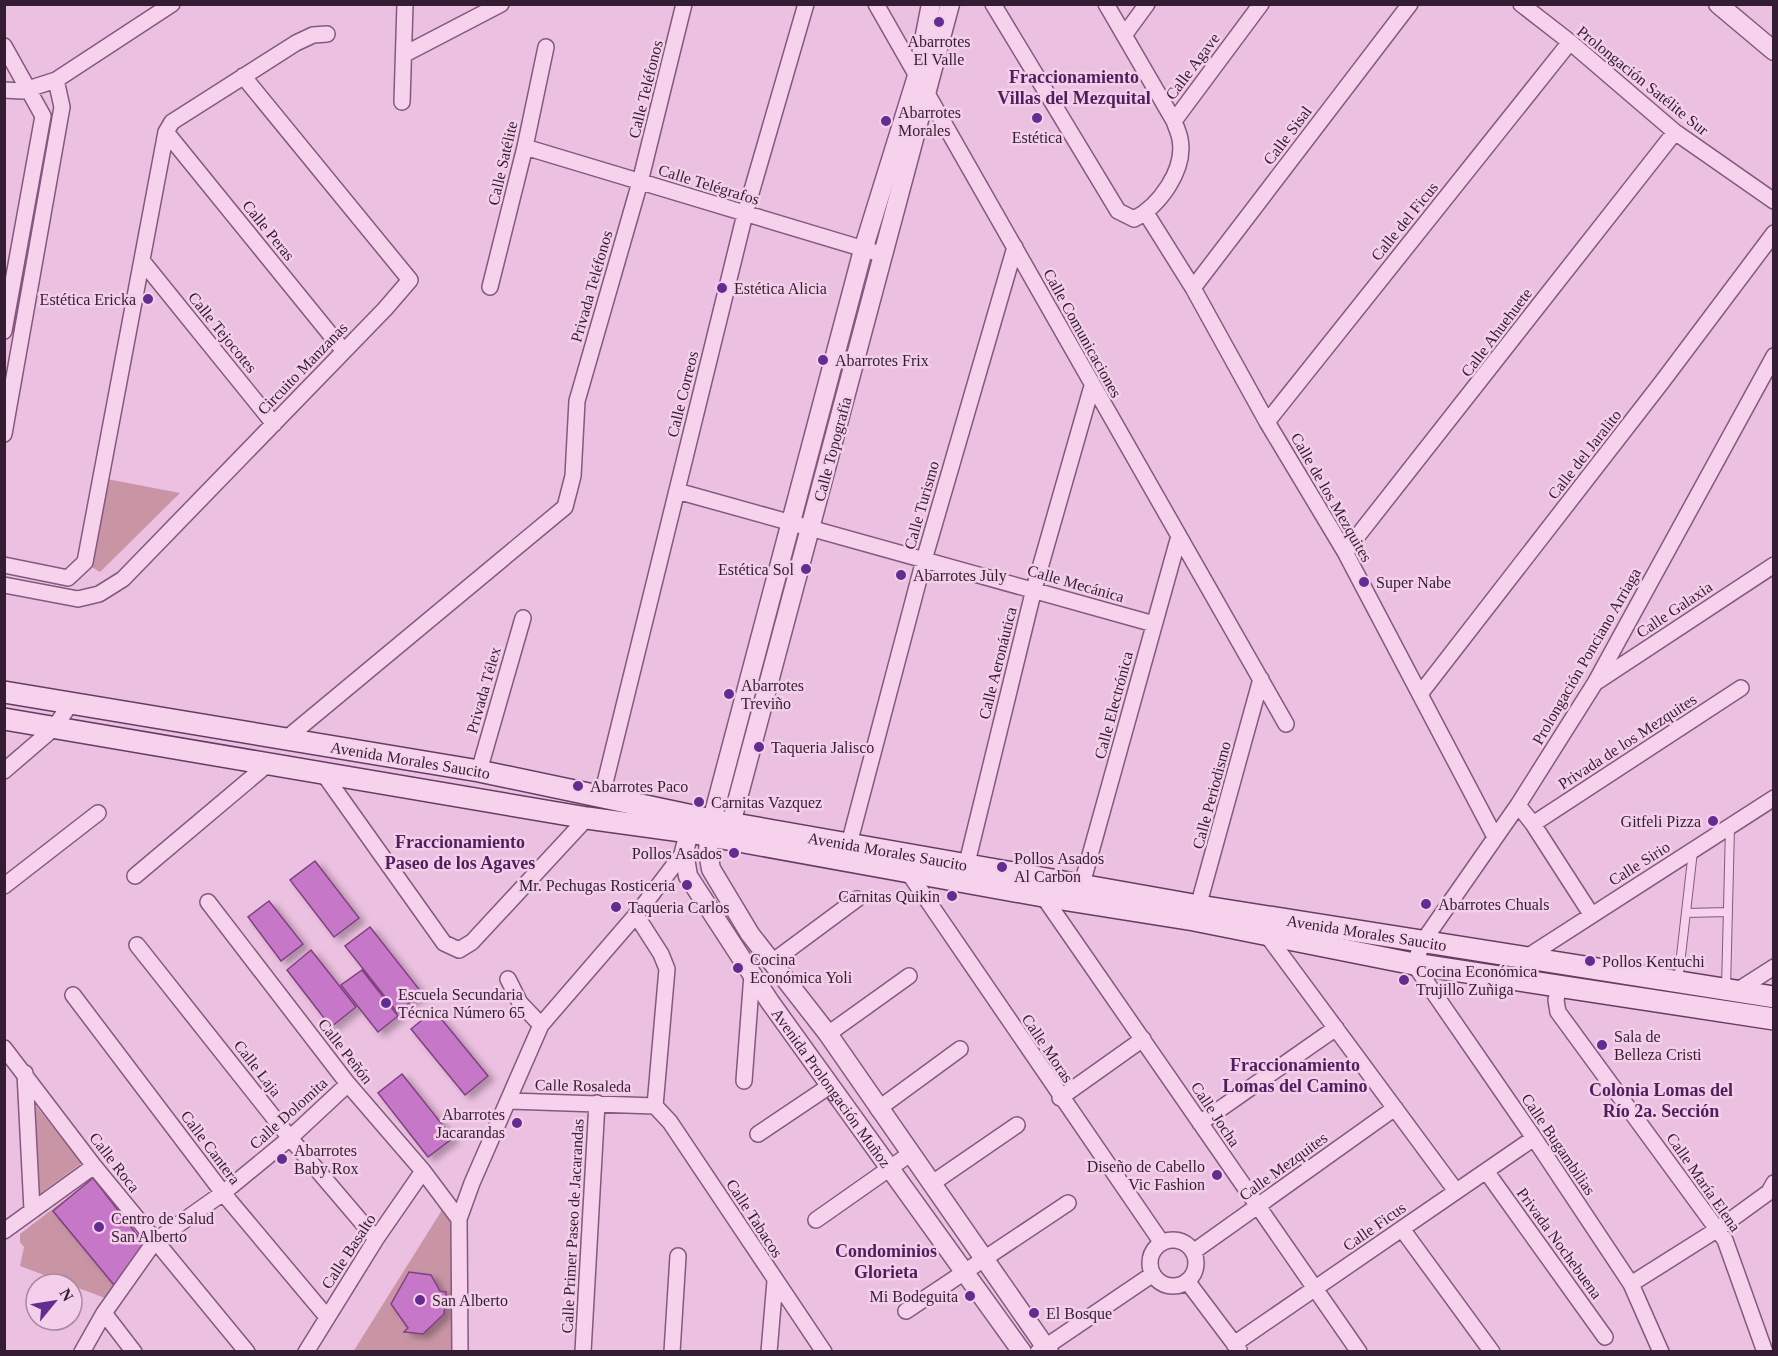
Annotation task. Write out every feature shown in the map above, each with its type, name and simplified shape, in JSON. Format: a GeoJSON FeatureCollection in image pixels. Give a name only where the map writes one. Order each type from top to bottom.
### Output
{"type":"FeatureCollection","features":[{"type":"Feature","properties":{"kind":"main road","name":"Avenida Morales Saucito"},"geometry":{"type":"LineString","coordinates":[[4,692],[478,771],[602,795],[710,828],[908,872],[964,873],[1082,884],[1197,913],[1266,934],[1414,964],[1773,1019]]}},
{"type":"Feature","properties":{"kind":"main road","name":"Avenida Morales Saucito"},"geometry":{"type":"LineString","coordinates":[[4,719],[587,818],[710,828],[849,844],[1043,896],[1424,940],[1524,959],[1773,997]]}},
{"type":"Feature","properties":{"kind":"street"},"geometry":{"type":"LineString","coordinates":[[4,90],[22,91],[56,80],[172,4]]}},
{"type":"Feature","properties":{"kind":"street"},"geometry":{"type":"LineString","coordinates":[[402,102],[405,4]]}},
{"type":"Feature","properties":{"kind":"street"},"geometry":{"type":"LineString","coordinates":[[405,54],[501,4]]}},
{"type":"Feature","properties":{"kind":"street","name":"Calle Teléfonos"},"geometry":{"type":"LineString","coordinates":[[640,182],[684,4]]}},
{"type":"Feature","properties":{"kind":"street","name":"Calle Correos"},"geometry":{"type":"LineString","coordinates":[[602,795],[745,214],[806,4]]}},
{"type":"Feature","properties":{"kind":"street","name":"Calle Comunicaciones"},"geometry":{"type":"LineString","coordinates":[[876,4],[1286,724]]}},
{"type":"Feature","properties":{"kind":"street","name":"Calle Topografía"},"geometry":{"type":"LineString","coordinates":[[710,828],[863,250],[917,76],[932,4]]}},
{"type":"Feature","properties":{"kind":"street","name":"Calle Topografía"},"geometry":{"type":"LineString","coordinates":[[710,828],[811,528],[950,4]]}},
{"type":"Feature","properties":{"kind":"street"},"geometry":{"type":"LineString","coordinates":[[993,4],[1118,211],[1134,219],[1146,213],[1169,185],[1178,162],[1181,141],[1174,121],[1106,4]]}},
{"type":"Feature","properties":{"kind":"street"},"geometry":{"type":"LineString","coordinates":[[1125,34],[1147,4]]}},
{"type":"Feature","properties":{"kind":"street","name":"Calle Agave"},"geometry":{"type":"LineString","coordinates":[[1174,121],[1261,4]]}},
{"type":"Feature","properties":{"kind":"street","name":"Calle Sisal"},"geometry":{"type":"LineString","coordinates":[[1193,288],[1410,4]]}},
{"type":"Feature","properties":{"kind":"street","name":"Prolongación Satélite Sur"},"geometry":{"type":"LineString","coordinates":[[1521,4],[1570,42],[1675,132],[1773,201]]}},
{"type":"Feature","properties":{"kind":"street"},"geometry":{"type":"LineString","coordinates":[[1718,4],[1773,51]]}},
{"type":"Feature","properties":{"kind":"street"},"geometry":{"type":"LineString","coordinates":[[4,565],[68,578],[85,562],[166,132],[172,122],[296,43],[313,35],[327,34]]}},
{"type":"Feature","properties":{"kind":"street","name":"Calle del Ficus"},"geometry":{"type":"LineString","coordinates":[[1267,422],[1570,42]]}},
{"type":"Feature","properties":{"kind":"street"},"geometry":{"type":"LineString","coordinates":[[4,46],[43,116],[4,331]]}},
{"type":"Feature","properties":{"kind":"street","name":"Calle Satélite"},"geometry":{"type":"LineString","coordinates":[[490,287],[525,147],[546,47]]}},
{"type":"Feature","properties":{"kind":"street","name":"Circuito Manzanas"},"geometry":{"type":"LineString","coordinates":[[4,585],[78,599],[99,594],[123,579],[385,309],[410,280],[243,76]]}},
{"type":"Feature","properties":{"kind":"street"},"geometry":{"type":"LineString","coordinates":[[4,434],[7,406],[37,259],[62,107],[56,80]]}},
{"type":"Feature","properties":{"kind":"street","name":"Calle Peras"},"geometry":{"type":"LineString","coordinates":[[166,132],[344,350]]}},
{"type":"Feature","properties":{"kind":"street","name":"Calle Ahuehuete"},"geometry":{"type":"LineString","coordinates":[[1345,552],[1675,132]]}},
{"type":"Feature","properties":{"kind":"street","name":"Calle Telégrafos"},"geometry":{"type":"LineString","coordinates":[[525,147],[884,255]]}},
{"type":"Feature","properties":{"kind":"street","name":"Privada Teléfonos"},"geometry":{"type":"LineString","coordinates":[[286,738],[565,507],[573,476],[576,401],[640,182]]}},
{"type":"Feature","properties":{"kind":"street","name":"Calle de los Mezquites"},"geometry":{"type":"LineString","coordinates":[[1146,213],[1193,288],[1267,422],[1345,552],[1495,837]]}},
{"type":"Feature","properties":{"kind":"street","name":"Calle del Jaralito"},"geometry":{"type":"LineString","coordinates":[[1420,694],[1662,382],[1773,233]]}},
{"type":"Feature","properties":{"kind":"street","name":"Calle Turismo"},"geometry":{"type":"LineString","coordinates":[[849,844],[924,560],[1014,247]]}},
{"type":"Feature","properties":{"kind":"street"},"geometry":{"type":"LineString","coordinates":[[19,256],[37,259]]}},
{"type":"Feature","properties":{"kind":"street","name":"Calle Tejocotes"},"geometry":{"type":"LineString","coordinates":[[143,262],[274,424]]}},
{"type":"Feature","properties":{"kind":"street","name":"Prolongación Ponciano Arriaga"},"geometry":{"type":"LineString","coordinates":[[1414,964],[1424,940],[1518,805],[1595,683],[1773,356]]}},
{"type":"Feature","properties":{"kind":"street","name":"Calle Aeronáutica"},"geometry":{"type":"LineString","coordinates":[[964,873],[1034,589],[1092,386]]}},
{"type":"Feature","properties":{"kind":"street","name":"Calle Mecánica"},"geometry":{"type":"LineString","coordinates":[[676,491],[1154,624]]}},
{"type":"Feature","properties":{"kind":"street","name":"Calle Electrónica"},"geometry":{"type":"LineString","coordinates":[[1082,884],[1179,536]]}},
{"type":"Feature","properties":{"kind":"street","name":"Calle Galaxia"},"geometry":{"type":"LineString","coordinates":[[1595,683],[1773,565]]}},
{"type":"Feature","properties":{"kind":"street","name":"Privada Télex"},"geometry":{"type":"LineString","coordinates":[[478,771],[523,618]]}},
{"type":"Feature","properties":{"kind":"street","name":"Calle Periodismo"},"geometry":{"type":"LineString","coordinates":[[1197,913],[1261,679]]}},
{"type":"Feature","properties":{"kind":"street","name":"Privada de los Mezquites"},"geometry":{"type":"LineString","coordinates":[[1533,824],[1741,688]]}},
{"type":"Feature","properties":{"kind":"street"},"geometry":{"type":"LineString","coordinates":[[4,771],[54,728],[71,703]]}},
{"type":"Feature","properties":{"kind":"street"},"geometry":{"type":"LineString","coordinates":[[135,876],[268,764]]}},
{"type":"Feature","properties":{"kind":"street"},"geometry":{"type":"LineString","coordinates":[[323,773],[444,943],[459,950],[472,942],[587,818]]}},
{"type":"Feature","properties":{"kind":"street","name":"Calle Sirio"},"geometry":{"type":"LineString","coordinates":[[1524,959],[1773,798]]}},
{"type":"Feature","properties":{"kind":"street"},"geometry":{"type":"LineString","coordinates":[[1518,805],[1533,824],[1591,914]]}},
{"type":"Feature","properties":{"kind":"street"},"geometry":{"type":"LineString","coordinates":[[4,886],[98,813]]}},
{"type":"Feature","properties":{"kind":"street","name":"Avenida Prolongación Muñoz"},"geometry":{"type":"LineString","coordinates":[[710,828],[684,852],[688,876],[770,1002],[1022,1352]]}},
{"type":"Feature","properties":{"kind":"street","name":"Avenida Prolongación Muñoz"},"geometry":{"type":"LineString","coordinates":[[710,828],[708,852],[711,869],[750,934],[828,1034],[1044,1350]]}},
{"type":"Feature","properties":{"kind":"street"},"geometry":{"type":"LineString","coordinates":[[460,1352],[459,1219],[472,1183],[510,1101],[541,1025],[636,915],[684,852]]}},
{"type":"Feature","properties":{"kind":"street","name":"Calle Moras"},"geometry":{"type":"LineString","coordinates":[[908,872],[1060,1098],[1162,1243]]}},
{"type":"Feature","properties":{"kind":"street","name":"Calle Jocha"},"geometry":{"type":"LineString","coordinates":[[1043,896],[1359,1352]]}},
{"type":"Feature","properties":{"kind":"street"},"geometry":{"type":"LineString","coordinates":[[772,962],[857,899]]}},
{"type":"Feature","properties":{"kind":"street","name":"Calle Peñón"},"geometry":{"type":"LineString","coordinates":[[208,902],[348,1084],[423,1171],[459,1219]]}},
{"type":"Feature","properties":{"kind":"street"},"geometry":{"type":"LineString","coordinates":[[636,915],[661,954],[667,969],[655,1106]]}},
{"type":"Feature","properties":{"kind":"street"},"geometry":{"type":"LineString","coordinates":[[1266,934],[1456,1191]]}},
{"type":"Feature","properties":{"kind":"street","name":"Calle Laja"},"geometry":{"type":"LineString","coordinates":[[137,945],[290,1138],[376,1239]]}},
{"type":"Feature","properties":{"kind":"street","name":"Calle Bugambilias"},"geometry":{"type":"LineString","coordinates":[[1414,964],[1631,1284],[1661,1352]]}},
{"type":"Feature","properties":{"kind":"street"},"geometry":{"type":"LineString","coordinates":[[1732,989],[1773,967]]}},
{"type":"Feature","properties":{"kind":"street"},"geometry":{"type":"LineString","coordinates":[[744,1081],[752,974]]}},
{"type":"Feature","properties":{"kind":"street"},"geometry":{"type":"LineString","coordinates":[[828,1034],[909,976]]}},
{"type":"Feature","properties":{"kind":"street"},"geometry":{"type":"LineString","coordinates":[[508,979],[520,1003],[541,1025]]}},
{"type":"Feature","properties":{"kind":"street","name":"Calle María Elena"},"geometry":{"type":"LineString","coordinates":[[1559,987],[1556,1000],[1558,1012],[1725,1240],[1765,1352]]}},
{"type":"Feature","properties":{"kind":"street"},"geometry":{"type":"LineString","coordinates":[[770,1002],[793,988]]}},
{"type":"Feature","properties":{"kind":"street","name":"Calle Cantera"},"geometry":{"type":"LineString","coordinates":[[73,995],[223,1193],[327,1317]]}},
{"type":"Feature","properties":{"kind":"street"},"geometry":{"type":"LineString","coordinates":[[1200,1123],[1336,1028]]}},
{"type":"Feature","properties":{"kind":"street"},"geometry":{"type":"LineString","coordinates":[[1060,1098],[1143,1039]]}},
{"type":"Feature","properties":{"kind":"street","name":"Calle Roca"},"geometry":{"type":"LineString","coordinates":[[4,1048],[94,1166],[246,1352]]}},
{"type":"Feature","properties":{"kind":"street"},"geometry":{"type":"LineString","coordinates":[[878,1109],[960,1049]]}},
{"type":"Feature","properties":{"kind":"street"},"geometry":{"type":"LineString","coordinates":[[25,1073],[32,1210]]}},
{"type":"Feature","properties":{"kind":"street","name":"Calle Dolomita"},"geometry":{"type":"LineString","coordinates":[[82,1352],[104,1313],[155,1241],[223,1193],[290,1138],[348,1084]]}},
{"type":"Feature","properties":{"kind":"street"},"geometry":{"type":"LineString","coordinates":[[758,1134],[831,1085]]}},
{"type":"Feature","properties":{"kind":"street","name":"Calle Rosaleda"},"geometry":{"type":"LineString","coordinates":[[510,1101],[655,1106]]}},
{"type":"Feature","properties":{"kind":"street","name":"Calle Primer Paseo de Jacarandas"},"geometry":{"type":"LineString","coordinates":[[583,1352],[597,1103]]}},
{"type":"Feature","properties":{"kind":"street","name":"Calle Tabacos"},"geometry":{"type":"LineString","coordinates":[[655,1106],[670,1122],[824,1352]]}},
{"type":"Feature","properties":{"kind":"street","name":"Calle Mezquites"},"geometry":{"type":"LineString","coordinates":[[1193,1252],[1395,1108]]}},
{"type":"Feature","properties":{"kind":"street"},"geometry":{"type":"LineString","coordinates":[[931,1184],[1017,1125]]}},
{"type":"Feature","properties":{"kind":"street","name":"Calle Ficus"},"geometry":{"type":"LineString","coordinates":[[1237,1348],[1315,1288],[1534,1138]]}},
{"type":"Feature","properties":{"kind":"street"},"geometry":{"type":"LineString","coordinates":[[816,1220],[910,1154]]}},
{"type":"Feature","properties":{"kind":"street"},"geometry":{"type":"LineString","coordinates":[[4,1231],[94,1166]]}},
{"type":"Feature","properties":{"kind":"street","name":"Calle Basalto"},"geometry":{"type":"LineString","coordinates":[[306,1352],[376,1239],[423,1171]]}},
{"type":"Feature","properties":{"kind":"street","name":"Privada Nochebuena"},"geometry":{"type":"LineString","coordinates":[[1486,1171],[1605,1337]]}},
{"type":"Feature","properties":{"kind":"street"},"geometry":{"type":"LineString","coordinates":[[1631,1284],[1718,1229],[1769,1191],[1773,1183]]}},
{"type":"Feature","properties":{"kind":"street"},"geometry":{"type":"LineString","coordinates":[[906,1311],[1068,1203]]}},
{"type":"Feature","properties":{"kind":"street"},"geometry":{"type":"LineString","coordinates":[[1402,1228],[1492,1352]]}},
{"type":"Feature","properties":{"kind":"street"},"geometry":{"type":"LineString","coordinates":[[1169,1240],[1183,1243],[1193,1252],[1195,1268],[1187,1281],[1173,1286],[1165,1284],[1153,1274],[1150,1260],[1156,1247],[1162,1243],[1169,1240]]}},
{"type":"Feature","properties":{"kind":"street"},"geometry":{"type":"LineString","coordinates":[[672,1352],[678,1256]]}},
{"type":"Feature","properties":{"kind":"street"},"geometry":{"type":"LineString","coordinates":[[1044,1350],[1153,1274]]}},
{"type":"Feature","properties":{"kind":"street"},"geometry":{"type":"LineString","coordinates":[[769,1352],[775,1281]]}},
{"type":"Feature","properties":{"kind":"street"},"geometry":{"type":"LineString","coordinates":[[1187,1281],[1237,1348]]}},
{"type":"Feature","properties":{"kind":"street"},"geometry":{"type":"LineString","coordinates":[[104,1313],[134,1352]]}},
{"type":"Feature","properties":{"kind":"lane"},"geometry":{"type":"LineString","coordinates":[[1722,1011],[1732,989],[1728,912],[1730,826]]}},
{"type":"Feature","properties":{"kind":"lane"},"geometry":{"type":"LineString","coordinates":[[1675,1004],[1693,849]]}},
{"type":"Feature","properties":{"kind":"lane"},"geometry":{"type":"LineString","coordinates":[[1686,913],[1728,912]]}},
{"type":"Feature","properties":{"kind":"shaded area"},"geometry":{"type":"Polygon","coordinates":[[[107,479],[180,493],[100,572],[90,566],[107,479]]]}},
{"type":"Feature","properties":{"kind":"shaded area"},"geometry":{"type":"Polygon","coordinates":[[[28,1096],[82,1163],[34,1198],[28,1096]]]}},
{"type":"Feature","properties":{"kind":"shaded area"},"geometry":{"type":"Polygon","coordinates":[[[93,1178],[144,1244],[105,1298],[84,1290],[84,1272],[36,1272],[20,1266],[24,1247],[20,1242],[20,1234],[93,1178]]]}},
{"type":"Feature","properties":{"kind":"shaded area"},"geometry":{"type":"Polygon","coordinates":[[[442,1210],[457,1224],[452,1351],[353,1352],[442,1210]]]}},
{"type":"Feature","properties":{"kind":"building"},"geometry":{"type":"Polygon","coordinates":[[[315,861],[359,918],[334,937],[290,880],[315,861]]]}},
{"type":"Feature","properties":{"kind":"building"},"geometry":{"type":"Polygon","coordinates":[[[269,901],[303,944],[281,961],[248,917],[269,901]]]}},
{"type":"Feature","properties":{"kind":"building"},"geometry":{"type":"Polygon","coordinates":[[[370,927],[422,993],[397,1012],[345,946],[370,927]]]}},
{"type":"Feature","properties":{"kind":"building"},"geometry":{"type":"Polygon","coordinates":[[[311,950],[356,1007],[331,1027],[287,970],[311,950]]]}},
{"type":"Feature","properties":{"kind":"building"},"geometry":{"type":"Polygon","coordinates":[[[362,970],[398,1016],[378,1032],[341,985],[362,970]]]}},
{"type":"Feature","properties":{"kind":"building"},"geometry":{"type":"Polygon","coordinates":[[[434,1010],[488,1076],[465,1095],[411,1029],[434,1010]]]}},
{"type":"Feature","properties":{"kind":"building"},"geometry":{"type":"Polygon","coordinates":[[[402,1074],[453,1138],[428,1157],[378,1093],[402,1074]]]}},
{"type":"Feature","properties":{"kind":"building","name":"Centro de Salud San Alberto"},"geometry":{"type":"Polygon","coordinates":[[[93,1178],[144,1244],[114,1285],[53,1211],[93,1178]]]}},
{"type":"Feature","properties":{"kind":"building","name":"San Alberto"},"geometry":{"type":"Polygon","coordinates":[[[409,1272],[431,1275],[440,1291],[446,1292],[444,1314],[423,1334],[404,1332],[408,1328],[391,1304],[409,1272]]]}},
{"type":"Feature","properties":{"kind":"place","name":"Abarrotes El Valle"},"geometry":{"type":"Point","coordinates":[939,22]}},
{"type":"Feature","properties":{"kind":"place","name":"Estética"},"geometry":{"type":"Point","coordinates":[1037,118]}},
{"type":"Feature","properties":{"kind":"place","name":"Abarrotes Morales"},"geometry":{"type":"Point","coordinates":[886,121]}},
{"type":"Feature","properties":{"kind":"place","name":"Estética Alicia"},"geometry":{"type":"Point","coordinates":[722,288]}},
{"type":"Feature","properties":{"kind":"place","name":"Estética Ericka"},"geometry":{"type":"Point","coordinates":[148,299]}},
{"type":"Feature","properties":{"kind":"place","name":"Abarrotes Frix"},"geometry":{"type":"Point","coordinates":[823,360]}},
{"type":"Feature","properties":{"kind":"place","name":"Estética Sol"},"geometry":{"type":"Point","coordinates":[806,569]}},
{"type":"Feature","properties":{"kind":"place","name":"Abarrotes July"},"geometry":{"type":"Point","coordinates":[901,575]}},
{"type":"Feature","properties":{"kind":"place","name":"Super Nabe"},"geometry":{"type":"Point","coordinates":[1364,582]}},
{"type":"Feature","properties":{"kind":"place","name":"Abarrotes Treviño"},"geometry":{"type":"Point","coordinates":[729,694]}},
{"type":"Feature","properties":{"kind":"place","name":"Taqueria Jalisco"},"geometry":{"type":"Point","coordinates":[759,747]}},
{"type":"Feature","properties":{"kind":"place","name":"Abarrotes Paco"},"geometry":{"type":"Point","coordinates":[578,786]}},
{"type":"Feature","properties":{"kind":"place","name":"Carnitas Vazquez"},"geometry":{"type":"Point","coordinates":[699,802]}},
{"type":"Feature","properties":{"kind":"place","name":"Gitfeli Pizza"},"geometry":{"type":"Point","coordinates":[1713,821]}},
{"type":"Feature","properties":{"kind":"place","name":"Pollos Asados"},"geometry":{"type":"Point","coordinates":[734,853]}},
{"type":"Feature","properties":{"kind":"place","name":"Pollos Asados Al Carbon"},"geometry":{"type":"Point","coordinates":[1002,867]}},
{"type":"Feature","properties":{"kind":"place","name":"Mr. Pechugas Rosticeria"},"geometry":{"type":"Point","coordinates":[687,885]}},
{"type":"Feature","properties":{"kind":"place","name":"Carnitas Quikin"},"geometry":{"type":"Point","coordinates":[952,896]}},
{"type":"Feature","properties":{"kind":"place","name":"Abarrotes Chuals"},"geometry":{"type":"Point","coordinates":[1426,904]}},
{"type":"Feature","properties":{"kind":"place","name":"Taqueria Carlos"},"geometry":{"type":"Point","coordinates":[616,907]}},
{"type":"Feature","properties":{"kind":"place","name":"Pollos Kentuchi"},"geometry":{"type":"Point","coordinates":[1590,961]}},
{"type":"Feature","properties":{"kind":"place","name":"Cocina Económica Yoli"},"geometry":{"type":"Point","coordinates":[738,968]}},
{"type":"Feature","properties":{"kind":"place","name":"Cocina Económica Trujillo Zuñiga"},"geometry":{"type":"Point","coordinates":[1404,980]}},
{"type":"Feature","properties":{"kind":"place","name":"Escuela Secundaria Técnica Número 65"},"geometry":{"type":"Point","coordinates":[386,1003]}},
{"type":"Feature","properties":{"kind":"place","name":"Sala de Belleza Cristi"},"geometry":{"type":"Point","coordinates":[1602,1045]}},
{"type":"Feature","properties":{"kind":"place","name":"Abarrotes Jacarandas"},"geometry":{"type":"Point","coordinates":[517,1123]}},
{"type":"Feature","properties":{"kind":"place","name":"Abarrotes Baby Rox"},"geometry":{"type":"Point","coordinates":[282,1159]}},
{"type":"Feature","properties":{"kind":"place","name":"Diseño de Cabello Vic Fashion"},"geometry":{"type":"Point","coordinates":[1217,1175]}},
{"type":"Feature","properties":{"kind":"place","name":"Centro de Salud San Alberto"},"geometry":{"type":"Point","coordinates":[99,1227]}},
{"type":"Feature","properties":{"kind":"place","name":"Mi Bodeguita"},"geometry":{"type":"Point","coordinates":[970,1296]}},
{"type":"Feature","properties":{"kind":"place","name":"San Alberto"},"geometry":{"type":"Point","coordinates":[420,1300]}},
{"type":"Feature","properties":{"kind":"place","name":"El Bosque"},"geometry":{"type":"Point","coordinates":[1034,1313]}},
{"type":"Feature","properties":{"kind":"district","name":"Fraccionamiento Villas del Mezquital"},"geometry":{"type":"Point","coordinates":[1074,88]}},
{"type":"Feature","properties":{"kind":"district","name":"Fraccionamiento Paseo de los Agaves"},"geometry":{"type":"Point","coordinates":[460,852]}},
{"type":"Feature","properties":{"kind":"district","name":"Fraccionamiento Lomas del Camino"},"geometry":{"type":"Point","coordinates":[1295,1075]}},
{"type":"Feature","properties":{"kind":"district","name":"Colonia Lomas del Río 2a. Sección"},"geometry":{"type":"Point","coordinates":[1661,1100]}},
{"type":"Feature","properties":{"kind":"district","name":"Condominios Glorieta"},"geometry":{"type":"Point","coordinates":[886,1261]}}]}
